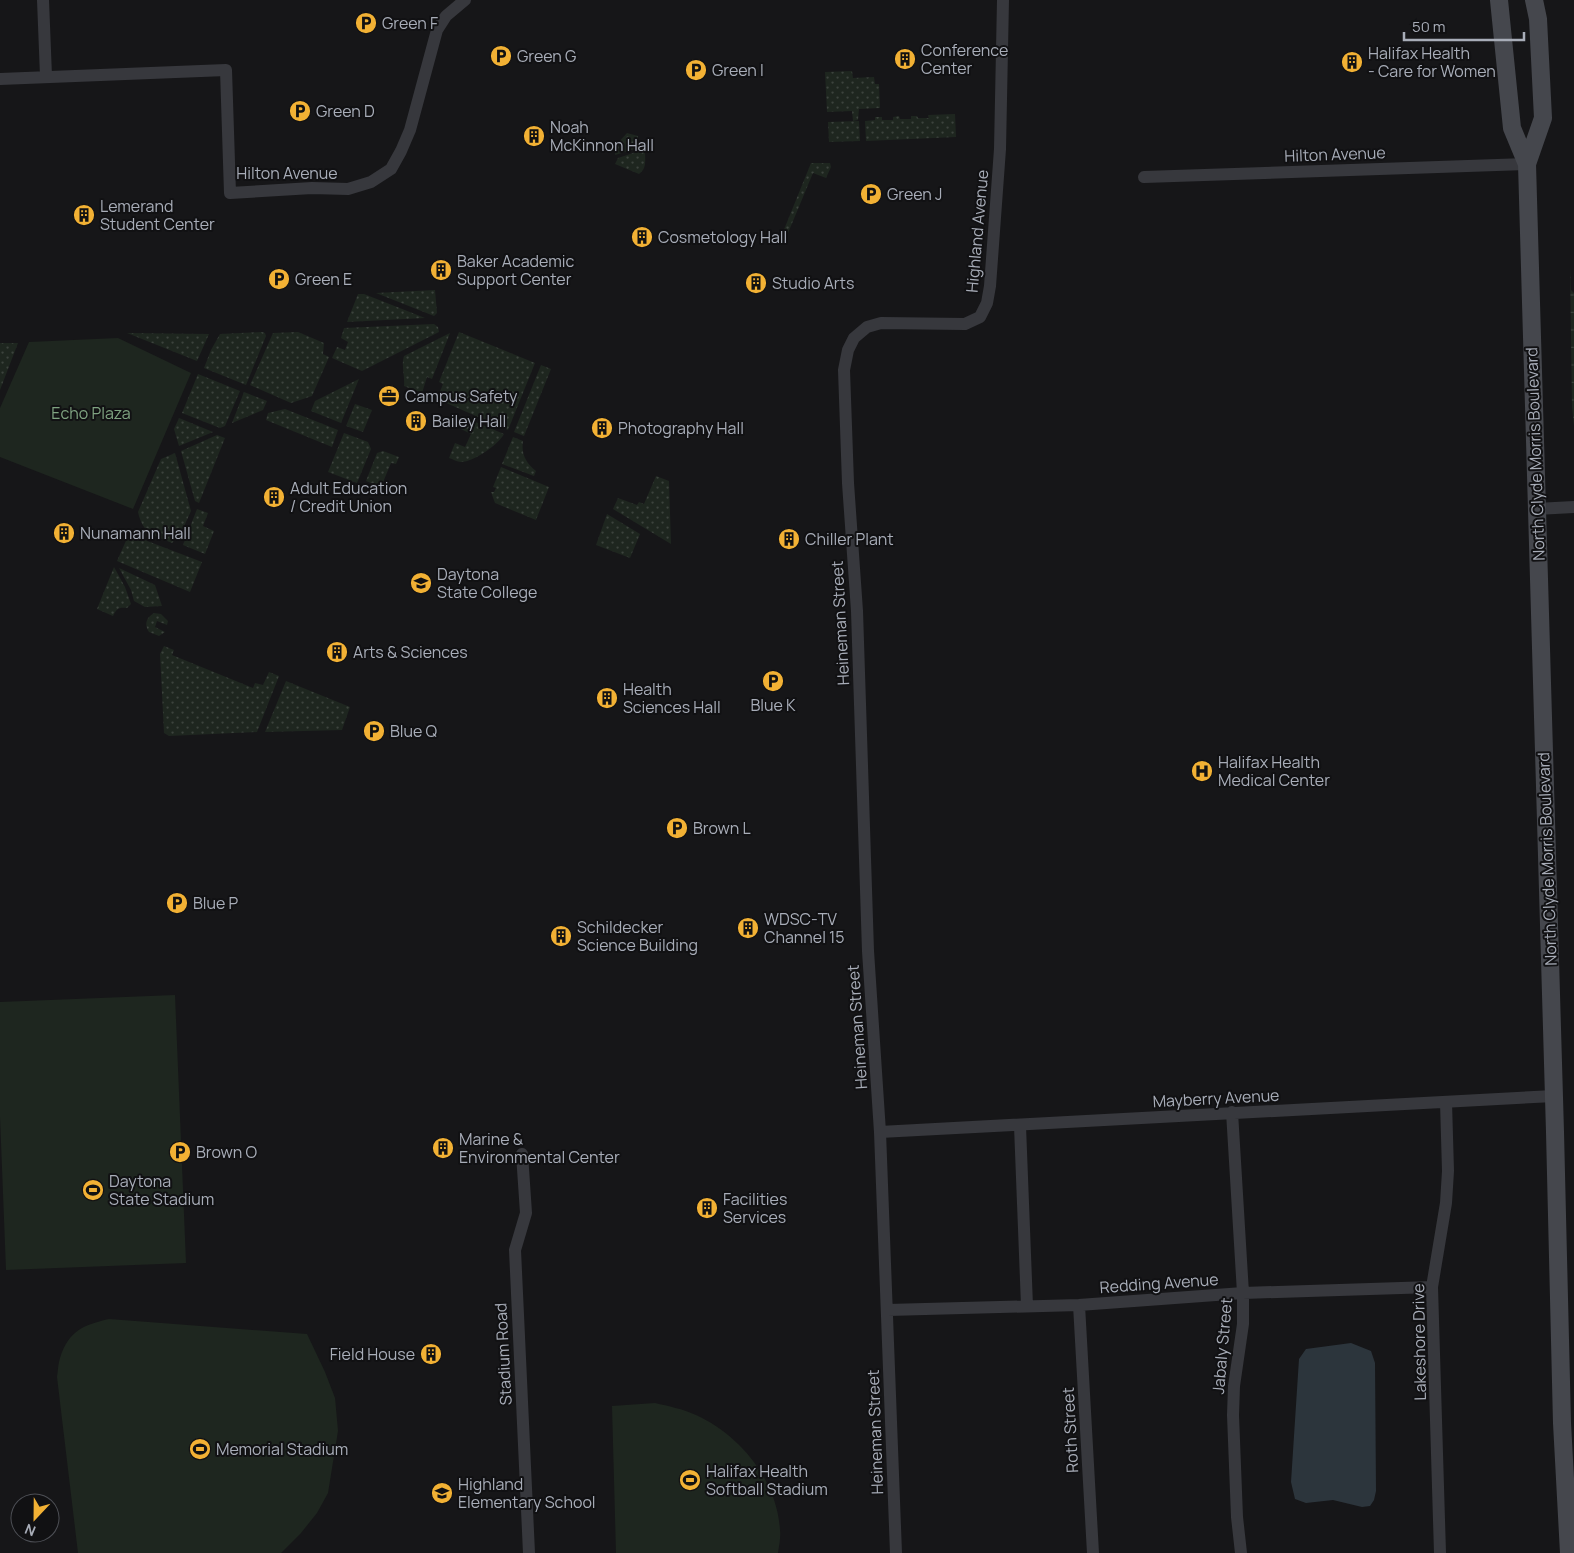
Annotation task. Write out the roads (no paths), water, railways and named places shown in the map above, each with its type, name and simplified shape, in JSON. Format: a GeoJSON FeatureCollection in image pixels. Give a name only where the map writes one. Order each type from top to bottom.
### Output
{"type":"FeatureCollection","features":[{"type":"Feature","properties":{"kind":"main road","name":"North Clyde Morris Boulevard"},"geometry":{"type":"LineString","coordinates":[[1499,0],[1512,128],[1527,164]]}},
{"type":"Feature","properties":{"kind":"main road","name":"North Clyde Morris Boulevard"},"geometry":{"type":"LineString","coordinates":[[1534,0],[1538,19],[1543,118],[1527,164],[1562,1423],[1569,1553]]}},
{"type":"Feature","properties":{"kind":"street"},"geometry":{"type":"LineString","coordinates":[[42,0],[46,76]]}},
{"type":"Feature","properties":{"kind":"street","name":"Hilton Avenue"},"geometry":{"type":"LineString","coordinates":[[0,78],[226,70],[230,193],[312,188],[348,189],[371,182],[391,169],[402,151],[410,130],[437,30],[446,16],[465,0]]}},
{"type":"Feature","properties":{"kind":"street","name":"Highland Avenue"},"geometry":{"type":"LineString","coordinates":[[848,350],[854,338],[867,326],[881,323],[965,324],[980,317],[987,303],[990,286],[1000,149],[1004,0]]}},
{"type":"Feature","properties":{"kind":"street","name":"Hilton Avenue"},"geometry":{"type":"LineString","coordinates":[[1144,176],[1527,164]]}},
{"type":"Feature","properties":{"kind":"street","name":"Heineman Street"},"geometry":{"type":"LineString","coordinates":[[848,350],[844,370],[848,483],[858,612],[868,951],[880,1132],[896,1553]]}},
{"type":"Feature","properties":{"kind":"street"},"geometry":{"type":"LineString","coordinates":[[1536,510],[1574,507]]}},
{"type":"Feature","properties":{"kind":"street","name":"Mayberry Avenue"},"geometry":{"type":"LineString","coordinates":[[880,1132],[1554,1096]]}},
{"type":"Feature","properties":{"kind":"street","name":"Lakeshore Drive"},"geometry":{"type":"LineString","coordinates":[[1440,1553],[1432,1287],[1446,1203],[1448,1171],[1446,1102]]}},
{"type":"Feature","properties":{"kind":"street","name":"Jabaly Street"},"geometry":{"type":"LineString","coordinates":[[1232,1112],[1243,1293],[1242,1324],[1234,1386],[1233,1415],[1237,1517],[1241,1553]]}},
{"type":"Feature","properties":{"kind":"street"},"geometry":{"type":"LineString","coordinates":[[1020,1126],[1027,1306]]}},
{"type":"Feature","properties":{"kind":"street","name":"Stadium Road"},"geometry":{"type":"LineString","coordinates":[[522,1154],[526,1213],[515,1250],[530,1553]]}},
{"type":"Feature","properties":{"kind":"street","name":"Redding Avenue"},"geometry":{"type":"LineString","coordinates":[[888,1310],[1079,1304],[1243,1293],[1432,1287]]}},
{"type":"Feature","properties":{"kind":"street","name":"Roth Street"},"geometry":{"type":"LineString","coordinates":[[1079,1304],[1093,1553]]}},
{"type":"Feature","properties":{"kind":"place","name":"Green F"},"geometry":{"type":"Point","coordinates":[366,23]}},
{"type":"Feature","properties":{"kind":"place","name":"Green G"},"geometry":{"type":"Point","coordinates":[501,56]}},
{"type":"Feature","properties":{"kind":"place","name":"Conference Center"},"geometry":{"type":"Point","coordinates":[905,59]}},
{"type":"Feature","properties":{"kind":"place","name":"Halifax Health - Care for Women"},"geometry":{"type":"Point","coordinates":[1352,62]}},
{"type":"Feature","properties":{"kind":"place","name":"Green I"},"geometry":{"type":"Point","coordinates":[696,70]}},
{"type":"Feature","properties":{"kind":"place","name":"Green D"},"geometry":{"type":"Point","coordinates":[300,111]}},
{"type":"Feature","properties":{"kind":"place","name":"Noah McKinnon Hall"},"geometry":{"type":"Point","coordinates":[534,136]}},
{"type":"Feature","properties":{"kind":"place","name":"Green J"},"geometry":{"type":"Point","coordinates":[871,194]}},
{"type":"Feature","properties":{"kind":"place","name":"Lemerand Student Center"},"geometry":{"type":"Point","coordinates":[84,215]}},
{"type":"Feature","properties":{"kind":"place","name":"Cosmetology Hall"},"geometry":{"type":"Point","coordinates":[642,237]}},
{"type":"Feature","properties":{"kind":"place","name":"Baker Academic Support Center"},"geometry":{"type":"Point","coordinates":[441,270]}},
{"type":"Feature","properties":{"kind":"place","name":"Green E"},"geometry":{"type":"Point","coordinates":[279,279]}},
{"type":"Feature","properties":{"kind":"place","name":"Studio Arts"},"geometry":{"type":"Point","coordinates":[756,283]}},
{"type":"Feature","properties":{"kind":"place","name":"Campus Safety"},"geometry":{"type":"Point","coordinates":[389,396]}},
{"type":"Feature","properties":{"kind":"place","name":"Bailey Hall"},"geometry":{"type":"Point","coordinates":[416,421]}},
{"type":"Feature","properties":{"kind":"place","name":"Photography Hall"},"geometry":{"type":"Point","coordinates":[602,428]}},
{"type":"Feature","properties":{"kind":"place","name":"Adult Education / Credit Union"},"geometry":{"type":"Point","coordinates":[274,497]}},
{"type":"Feature","properties":{"kind":"place","name":"Nunamann Hall"},"geometry":{"type":"Point","coordinates":[64,533]}},
{"type":"Feature","properties":{"kind":"place","name":"Chiller Plant"},"geometry":{"type":"Point","coordinates":[789,539]}},
{"type":"Feature","properties":{"kind":"place","name":"Daytona State College"},"geometry":{"type":"Point","coordinates":[421,583]}},
{"type":"Feature","properties":{"kind":"place","name":"Arts & Sciences"},"geometry":{"type":"Point","coordinates":[337,652]}},
{"type":"Feature","properties":{"kind":"place","name":"Blue K"},"geometry":{"type":"Point","coordinates":[773,681]}},
{"type":"Feature","properties":{"kind":"place","name":"Health Sciences Hall"},"geometry":{"type":"Point","coordinates":[607,698]}},
{"type":"Feature","properties":{"kind":"place","name":"Blue Q"},"geometry":{"type":"Point","coordinates":[374,731]}},
{"type":"Feature","properties":{"kind":"place","name":"Halifax Health Medical Center"},"geometry":{"type":"Point","coordinates":[1202,771]}},
{"type":"Feature","properties":{"kind":"place","name":"Brown L"},"geometry":{"type":"Point","coordinates":[677,828]}},
{"type":"Feature","properties":{"kind":"place","name":"Blue P"},"geometry":{"type":"Point","coordinates":[177,903]}},
{"type":"Feature","properties":{"kind":"place","name":"WDSC-TV Channel 15"},"geometry":{"type":"Point","coordinates":[748,928]}},
{"type":"Feature","properties":{"kind":"place","name":"Schildecker Science Building"},"geometry":{"type":"Point","coordinates":[561,936]}},
{"type":"Feature","properties":{"kind":"place","name":"Marine & Environmental Center"},"geometry":{"type":"Point","coordinates":[443,1148]}},
{"type":"Feature","properties":{"kind":"place","name":"Brown O"},"geometry":{"type":"Point","coordinates":[180,1152]}},
{"type":"Feature","properties":{"kind":"place","name":"Daytona State Stadium"},"geometry":{"type":"Point","coordinates":[93,1190]}},
{"type":"Feature","properties":{"kind":"place","name":"Facilities Services"},"geometry":{"type":"Point","coordinates":[707,1208]}},
{"type":"Feature","properties":{"kind":"place","name":"Field House"},"geometry":{"type":"Point","coordinates":[431,1354]}},
{"type":"Feature","properties":{"kind":"place","name":"Memorial Stadium"},"geometry":{"type":"Point","coordinates":[200,1449]}},
{"type":"Feature","properties":{"kind":"place","name":"Halifax Health Softball Stadium"},"geometry":{"type":"Point","coordinates":[690,1480]}},
{"type":"Feature","properties":{"kind":"place","name":"Highland Elementary School"},"geometry":{"type":"Point","coordinates":[442,1493]}},
{"type":"Feature","properties":{"kind":"park label","name":"Echo Plaza"},"geometry":{"type":"Point","coordinates":[91,413]}}]}
